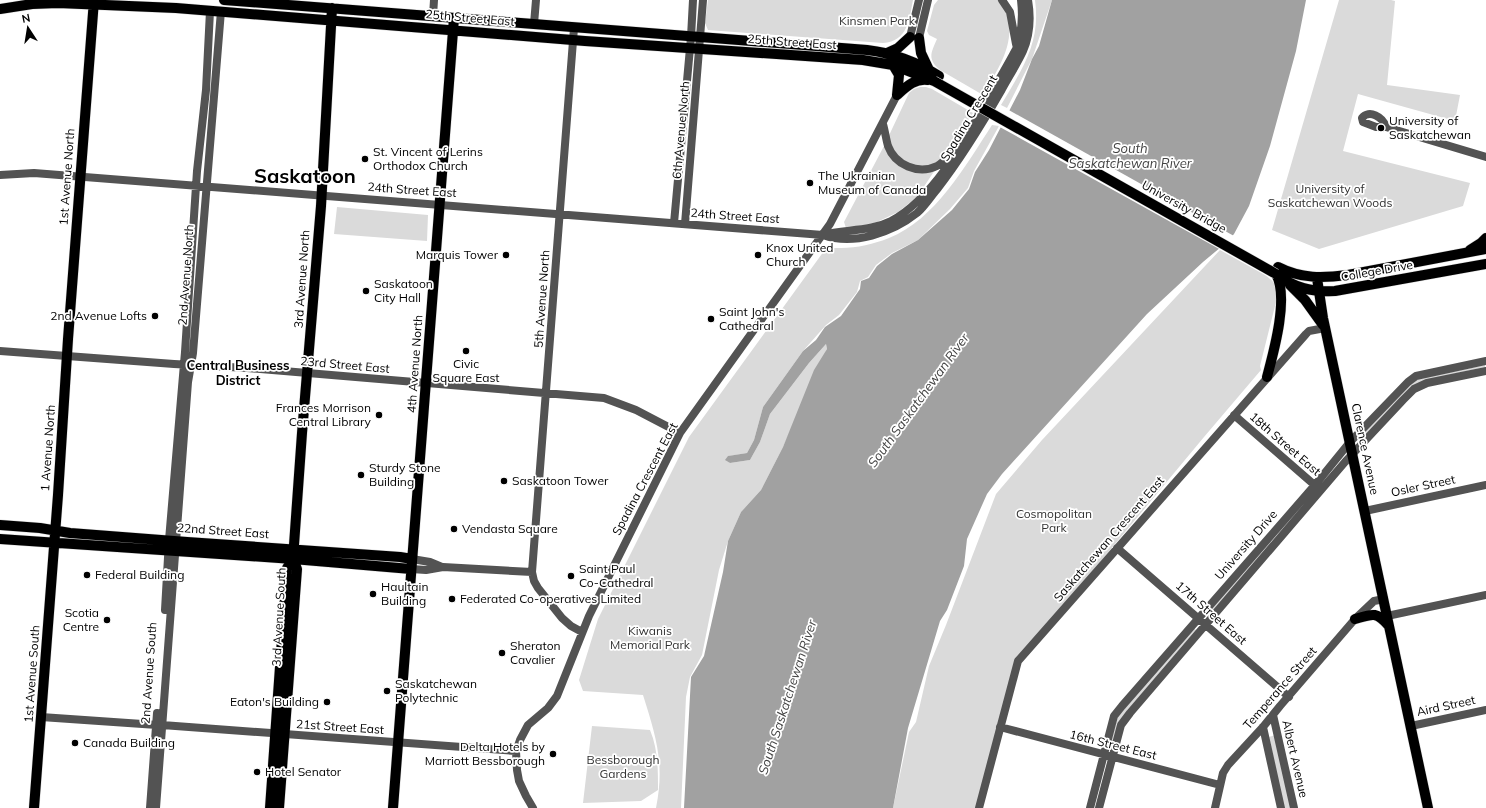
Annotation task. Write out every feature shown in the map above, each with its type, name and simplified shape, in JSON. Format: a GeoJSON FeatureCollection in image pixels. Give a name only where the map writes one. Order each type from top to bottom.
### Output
{"type":"FeatureCollection","features":[{"type":"Feature","properties":{"kind":"main road","name":"2nd Avenue North"},"geometry":{"type":"LineString","coordinates":[[210,0],[210,11]]}},
{"type":"Feature","properties":{"kind":"main road","name":"2nd Avenue North"},"geometry":{"type":"LineString","coordinates":[[221,11],[223,0]]}},
{"type":"Feature","properties":{"kind":"main road","name":"25th Street East"},"geometry":{"type":"LineString","coordinates":[[223,0],[332,4],[454,18],[867,50],[887,53],[929,70],[936,79]]}},
{"type":"Feature","properties":{"kind":"main road","name":"25th Street East"},"geometry":{"type":"LineString","coordinates":[[0,10],[38,4],[94,2],[221,11],[574,40],[863,60],[893,65],[936,79]]}},
{"type":"Feature","properties":{"kind":"main road","name":"1st Avenue North"},"geometry":{"type":"LineString","coordinates":[[67,356],[94,2]]}},
{"type":"Feature","properties":{"kind":"main road","name":"3rd Avenue North"},"geometry":{"type":"LineString","coordinates":[[294,554],[321,196],[332,4]]}},
{"type":"Feature","properties":{"kind":"main road","name":"4th Avenue North"},"geometry":{"type":"LineString","coordinates":[[393,808],[454,18]]}},
{"type":"Feature","properties":{"kind":"main road"},"geometry":{"type":"LineString","coordinates":[[887,53],[915,38],[920,53],[929,70]]}},
{"type":"Feature","properties":{"kind":"main road"},"geometry":{"type":"LineString","coordinates":[[893,65],[898,75],[897,95]]}},
{"type":"Feature","properties":{"kind":"main road"},"geometry":{"type":"LineString","coordinates":[[897,95],[906,87],[920,80],[936,79]]}},
{"type":"Feature","properties":{"kind":"main road","name":"University Bridge"},"geometry":{"type":"LineString","coordinates":[[936,79],[1279,273]]}},
{"type":"Feature","properties":{"kind":"main road"},"geometry":{"type":"LineString","coordinates":[[1457,255],[1475,247],[1486,238]]}},
{"type":"Feature","properties":{"kind":"main road","name":"College Drive"},"geometry":{"type":"LineString","coordinates":[[1279,273],[1289,273],[1317,278],[1348,275],[1486,249]]}},
{"type":"Feature","properties":{"kind":"main road","name":"College Drive"},"geometry":{"type":"LineString","coordinates":[[1279,273],[1298,286],[1318,292],[1335,292],[1484,265]]}},
{"type":"Feature","properties":{"kind":"main road"},"geometry":{"type":"LineString","coordinates":[[1279,273],[1299,294],[1325,327]]}},
{"type":"Feature","properties":{"kind":"main road"},"geometry":{"type":"LineString","coordinates":[[1267,377],[1277,330],[1281,299],[1279,273]]}},
{"type":"Feature","properties":{"kind":"main road","name":"Clarence Avenue"},"geometry":{"type":"LineString","coordinates":[[1317,278],[1318,292],[1325,327],[1428,808]]}},
{"type":"Feature","properties":{"kind":"main road","name":"1 Avenue North"},"geometry":{"type":"LineString","coordinates":[[54,542],[67,356]]}},
{"type":"Feature","properties":{"kind":"main road","name":"22nd Street East"},"geometry":{"type":"LineString","coordinates":[[0,525],[55,530],[173,546]]}},
{"type":"Feature","properties":{"kind":"main road","name":"22nd Street East"},"geometry":{"type":"LineString","coordinates":[[0,539],[173,546],[294,554],[400,557],[412,564]]}},
{"type":"Feature","properties":{"kind":"main road","name":"1st Avenue South"},"geometry":{"type":"LineString","coordinates":[[34,808],[54,542]]}},
{"type":"Feature","properties":{"kind":"main road","name":"3rd Avenue South"},"geometry":{"type":"LineString","coordinates":[[279,808],[280,734],[287,568],[294,554]]}},
{"type":"Feature","properties":{"kind":"main road"},"geometry":{"type":"LineString","coordinates":[[1355,619],[1374,614],[1381,617],[1389,626]]}},
{"type":"Feature","properties":{"kind":"main road","name":"3rd Avenue South"},"geometry":{"type":"LineString","coordinates":[[270,808],[280,734]]}},
{"type":"Feature","properties":{"kind":"street"},"geometry":{"type":"LineString","coordinates":[[433,16],[434,0]]}},
{"type":"Feature","properties":{"kind":"street"},"geometry":{"type":"LineString","coordinates":[[534,24],[536,0]]}},
{"type":"Feature","properties":{"kind":"street"},"geometry":{"type":"LineString","coordinates":[[693,0],[696,37]]}},
{"type":"Feature","properties":{"kind":"street"},"geometry":{"type":"LineString","coordinates":[[696,37],[703,0]]}},
{"type":"Feature","properties":{"kind":"street"},"geometry":{"type":"LineString","coordinates":[[915,38],[919,0]]}},
{"type":"Feature","properties":{"kind":"street"},"geometry":{"type":"LineString","coordinates":[[915,38],[927,4],[932,0]]}},
{"type":"Feature","properties":{"kind":"street"},"geometry":{"type":"LineString","coordinates":[[1002,0],[1010,12],[1016,49]]}},
{"type":"Feature","properties":{"kind":"street","name":"Spadina Crescent"},"geometry":{"type":"LineString","coordinates":[[823,235],[836,231],[852,231],[879,226],[902,214],[922,199],[965,140],[1016,49],[1020,38],[1022,25],[1021,0]]}},
{"type":"Feature","properties":{"kind":"street","name":"Spadina Crescent"},"geometry":{"type":"LineString","coordinates":[[823,235],[832,238],[854,239],[870,236],[885,231],[923,208],[968,146],[1023,50],[1030,25],[1028,0]]}},
{"type":"Feature","properties":{"kind":"street","name":"2nd Avenue North"},"geometry":{"type":"LineString","coordinates":[[173,546],[188,382],[187,364],[196,185],[206,90],[210,11]]}},
{"type":"Feature","properties":{"kind":"street","name":"2nd Avenue North"},"geometry":{"type":"LineString","coordinates":[[187,364],[193,353],[221,11]]}},
{"type":"Feature","properties":{"kind":"street","name":"5th Avenue North"},"geometry":{"type":"LineString","coordinates":[[532,572],[574,28]]}},
{"type":"Feature","properties":{"kind":"street","name":"6th Avenue North"},"geometry":{"type":"LineString","coordinates":[[685,224],[696,37]]}},
{"type":"Feature","properties":{"kind":"street","name":"6th Avenue North"},"geometry":{"type":"LineString","coordinates":[[674,223],[695,49]]}},
{"type":"Feature","properties":{"kind":"street","name":"Spadina Crescent East"},"geometry":{"type":"LineString","coordinates":[[533,808],[519,781],[516,751],[520,740],[528,725],[548,708],[557,696],[582,632],[680,433],[823,235],[897,95]]}},
{"type":"Feature","properties":{"kind":"street"},"geometry":{"type":"LineString","coordinates":[[883,124],[888,146],[899,161],[909,168],[925,169],[937,166],[965,140]]}},
{"type":"Feature","properties":{"kind":"street"},"geometry":{"type":"LineString","coordinates":[[1386,126],[1486,157]]}},
{"type":"Feature","properties":{"kind":"street","name":"24th Street East"},"geometry":{"type":"LineString","coordinates":[[0,175],[29,173],[81,176],[823,235]]}},
{"type":"Feature","properties":{"kind":"street","name":"Saskatchewan Crescent East"},"geometry":{"type":"LineString","coordinates":[[980,808],[1018,661],[1306,334],[1309,331],[1325,327]]}},
{"type":"Feature","properties":{"kind":"street","name":"23rd Street East"},"geometry":{"type":"LineString","coordinates":[[0,351],[187,364],[576,395],[613,400],[680,433]]}},
{"type":"Feature","properties":{"kind":"street","name":"University Drive"},"geometry":{"type":"LineString","coordinates":[[1099,808],[1121,725],[1125,719],[1318,488],[1350,442],[1403,386],[1416,376],[1486,361]]}},
{"type":"Feature","properties":{"kind":"street","name":"University Drive"},"geometry":{"type":"LineString","coordinates":[[1090,808],[1114,716],[1198,618],[1318,488],[1353,455],[1414,389],[1427,384],[1486,371]]}},
{"type":"Feature","properties":{"kind":"street","name":"18th Street East"},"geometry":{"type":"LineString","coordinates":[[1234,415],[1318,488]]}},
{"type":"Feature","properties":{"kind":"street","name":"Osler Street"},"geometry":{"type":"LineString","coordinates":[[1365,511],[1486,485]]}},
{"type":"Feature","properties":{"kind":"street","name":"2nd Avenue South"},"geometry":{"type":"LineString","coordinates":[[156,808],[160,725],[173,546]]}},
{"type":"Feature","properties":{"kind":"street","name":"17th Street East"},"geometry":{"type":"LineString","coordinates":[[1117,548],[1288,697]]}},
{"type":"Feature","properties":{"kind":"street","name":"22nd Street East"},"geometry":{"type":"LineString","coordinates":[[412,564],[430,562],[443,567],[532,572]]}},
{"type":"Feature","properties":{"kind":"street"},"geometry":{"type":"LineString","coordinates":[[532,572],[534,581],[538,588],[562,618],[571,626],[582,632]]}},
{"type":"Feature","properties":{"kind":"street"},"geometry":{"type":"LineString","coordinates":[[1387,616],[1486,596]]}},
{"type":"Feature","properties":{"kind":"street","name":"Temperance Street"},"geometry":{"type":"LineString","coordinates":[[1214,808],[1223,773],[1228,765],[1263,727],[1355,619],[1374,601],[1384,599]]}},
{"type":"Feature","properties":{"kind":"street","name":"Aird Street"},"geometry":{"type":"LineString","coordinates":[[1411,726],[1486,710]]}},
{"type":"Feature","properties":{"kind":"street","name":"Albert Avenue"},"geometry":{"type":"LineString","coordinates":[[1273,715],[1294,808]]}},
{"type":"Feature","properties":{"kind":"street","name":"21st Street East"},"geometry":{"type":"LineString","coordinates":[[41,717],[516,751]]}},
{"type":"Feature","properties":{"kind":"street","name":"2nd Avenue South"},"geometry":{"type":"LineString","coordinates":[[150,808],[160,725]]}},
{"type":"Feature","properties":{"kind":"street","name":"16th Street East"},"geometry":{"type":"LineString","coordinates":[[1000,727],[1220,785]]}},
{"type":"Feature","properties":{"kind":"street","name":"Albert Avenue"},"geometry":{"type":"LineString","coordinates":[[1263,727],[1281,808]]}},
{"type":"Feature","properties":{"kind":"green space","name":"Kinsmen Park"},"geometry":{"type":"Polygon","coordinates":[[[708,0],[913,0],[908,22],[902,34],[898,38],[883,43],[708,30],[705,23],[708,0]]]}},
{"type":"Feature","properties":{"kind":"green space"},"geometry":{"type":"Polygon","coordinates":[[[938,0],[998,0],[1007,13],[1009,35],[1007,46],[1000,66],[983,95],[940,70],[933,62],[931,56],[937,39],[929,35],[927,31],[934,5],[938,0]]]}},
{"type":"Feature","properties":{"kind":"green space"},"geometry":{"type":"Polygon","coordinates":[[[1035,0],[1052,0],[1032,59],[1007,108],[1001,105],[1023,67],[1032,43],[1036,15],[1035,0]]]}},
{"type":"Feature","properties":{"kind":"green space","name":"University of Saskatchewan Woods"},"geometry":{"type":"Polygon","coordinates":[[[1339,0],[1395,1],[1387,85],[1460,95],[1455,121],[1358,94],[1343,151],[1470,183],[1463,206],[1319,249],[1272,230],[1339,0]]]}},
{"type":"Feature","properties":{"kind":"green space"},"geometry":{"type":"Polygon","coordinates":[[[920,87],[932,89],[973,113],[917,197],[898,212],[877,222],[854,228],[846,228],[844,222],[884,146],[909,93],[920,87]]]}},
{"type":"Feature","properties":{"kind":"green space","name":"Kiwanis Memorial Park"},"geometry":{"type":"Polygon","coordinates":[[[992,125],[999,126],[974,171],[968,188],[950,209],[918,240],[892,253],[876,265],[868,277],[860,281],[857,292],[839,315],[826,325],[803,351],[763,407],[754,440],[747,453],[729,456],[726,460],[730,463],[750,460],[760,442],[770,414],[809,363],[826,344],[827,349],[783,447],[761,490],[741,512],[728,541],[719,570],[702,655],[690,677],[686,697],[681,808],[656,808],[660,778],[658,750],[643,695],[583,691],[579,680],[598,619],[689,437],[824,251],[832,248],[847,248],[871,244],[906,230],[935,205],[948,190],[992,125]]]}},
{"type":"Feature","properties":{"kind":"green space"},"geometry":{"type":"Polygon","coordinates":[[[337,207],[428,215],[427,241],[334,234],[337,207]]]}},
{"type":"Feature","properties":{"kind":"green space","name":"Cosmopolitan Park"},"geometry":{"type":"Polygon","coordinates":[[[1220,250],[1265,275],[1276,287],[1277,298],[1260,366],[1261,370],[1017,662],[977,808],[893,808],[909,732],[916,722],[929,666],[996,494],[1042,440],[1220,250]]]}},
{"type":"Feature","properties":{"kind":"green space"},"geometry":{"type":"Polygon","coordinates":[[[1485,365],[1485,367],[1427,380],[1367,435],[1366,434],[1365,432],[1400,393],[1418,379],[1485,365]]]}},
{"type":"Feature","properties":{"kind":"green space"},"geometry":{"type":"Polygon","coordinates":[[[1309,494],[1312,496],[1210,614],[1208,612],[1309,494]]]}},
{"type":"Feature","properties":{"kind":"green space"},"geometry":{"type":"Polygon","coordinates":[[[1194,628],[1196,630],[1132,705],[1112,747],[1110,746],[1119,715],[1194,628]]]}},
{"type":"Feature","properties":{"kind":"green space","name":"Bessborough Gardens"},"geometry":{"type":"Polygon","coordinates":[[[592,726],[650,730],[653,737],[658,767],[658,790],[641,801],[583,803],[592,726]]]}},
{"type":"Feature","properties":{"kind":"green space"},"geometry":{"type":"Polygon","coordinates":[[[1275,735],[1291,808],[1284,808],[1269,737],[1275,735]]]}},
{"type":"Feature","properties":{"kind":"water","name":"South Saskatchewan River"},"geometry":{"type":"Polygon","coordinates":[[[1052,0],[1306,0],[1296,51],[1270,146],[1249,206],[1234,234],[1227,242],[1147,314],[1002,474],[987,494],[967,539],[964,566],[947,610],[940,621],[908,728],[893,808],[684,808],[691,677],[704,656],[723,572],[728,541],[741,512],[761,490],[783,447],[814,370],[827,349],[826,344],[809,363],[770,414],[760,442],[750,460],[730,463],[725,460],[728,456],[747,453],[754,440],[763,407],[803,351],[816,340],[825,327],[841,316],[860,289],[861,281],[869,278],[877,266],[892,254],[918,240],[952,210],[969,189],[975,172],[989,150],[1020,90],[1032,59],[1039,46],[1052,0]]]}},
{"type":"Feature","properties":{"kind":"pier"},"geometry":{"type":"Polygon","coordinates":[[[1007,109],[1234,236],[1229,244],[1221,250],[998,126],[1007,109]]]}},
{"type":"Feature","properties":{"kind":"place","name":"University of Saskatchewan"},"geometry":{"type":"Point","coordinates":[1381,128]}},
{"type":"Feature","properties":{"kind":"place","name":"St. Vincent of Lerins Orthodox Church"},"geometry":{"type":"Point","coordinates":[365,159]}},
{"type":"Feature","properties":{"kind":"place","name":"The Ukrainian Museum of Canada"},"geometry":{"type":"Point","coordinates":[810,183]}},
{"type":"Feature","properties":{"kind":"place","name":"Marquis Tower"},"geometry":{"type":"Point","coordinates":[506,255]}},
{"type":"Feature","properties":{"kind":"place","name":"Knox United Church"},"geometry":{"type":"Point","coordinates":[758,255]}},
{"type":"Feature","properties":{"kind":"place","name":"Saskatoon City Hall"},"geometry":{"type":"Point","coordinates":[366,291]}},
{"type":"Feature","properties":{"kind":"place","name":"2nd Avenue Lofts"},"geometry":{"type":"Point","coordinates":[155,316]}},
{"type":"Feature","properties":{"kind":"place","name":"Saint John's Cathedral"},"geometry":{"type":"Point","coordinates":[711,319]}},
{"type":"Feature","properties":{"kind":"place","name":"Civic Square East"},"geometry":{"type":"Point","coordinates":[466,351]}},
{"type":"Feature","properties":{"kind":"place","name":"Frances Morrison Central Library"},"geometry":{"type":"Point","coordinates":[379,415]}},
{"type":"Feature","properties":{"kind":"place","name":"Sturdy Stone Building"},"geometry":{"type":"Point","coordinates":[361,475]}},
{"type":"Feature","properties":{"kind":"place","name":"Saskatoon Tower"},"geometry":{"type":"Point","coordinates":[504,481]}},
{"type":"Feature","properties":{"kind":"place","name":"Vendasta Square"},"geometry":{"type":"Point","coordinates":[454,529]}},
{"type":"Feature","properties":{"kind":"place","name":"Federal Building"},"geometry":{"type":"Point","coordinates":[87,575]}},
{"type":"Feature","properties":{"kind":"place","name":"Saint Paul Co-Cathedral"},"geometry":{"type":"Point","coordinates":[571,576]}},
{"type":"Feature","properties":{"kind":"place","name":"Haultain Building"},"geometry":{"type":"Point","coordinates":[373,594]}},
{"type":"Feature","properties":{"kind":"place","name":"Federated Co-operatives Limited"},"geometry":{"type":"Point","coordinates":[452,599]}},
{"type":"Feature","properties":{"kind":"place","name":"Scotia Centre"},"geometry":{"type":"Point","coordinates":[107,620]}},
{"type":"Feature","properties":{"kind":"place","name":"Sheraton Cavalier"},"geometry":{"type":"Point","coordinates":[502,653]}},
{"type":"Feature","properties":{"kind":"place","name":"Saskatchewan Polytechnic"},"geometry":{"type":"Point","coordinates":[387,691]}},
{"type":"Feature","properties":{"kind":"place","name":"Eaton's Building"},"geometry":{"type":"Point","coordinates":[327,702]}},
{"type":"Feature","properties":{"kind":"place","name":"Canada Building"},"geometry":{"type":"Point","coordinates":[75,743]}},
{"type":"Feature","properties":{"kind":"place","name":"Delta Hotels by Marriott Bessborough"},"geometry":{"type":"Point","coordinates":[553,754]}},
{"type":"Feature","properties":{"kind":"place","name":"Hotel Senator"},"geometry":{"type":"Point","coordinates":[257,772]}},
{"type":"Feature","properties":{"kind":"district","name":"Saskatoon"},"geometry":{"type":"Point","coordinates":[305,176]}},
{"type":"Feature","properties":{"kind":"district","name":"Central Business District"},"geometry":{"type":"Point","coordinates":[238,372]}}]}
